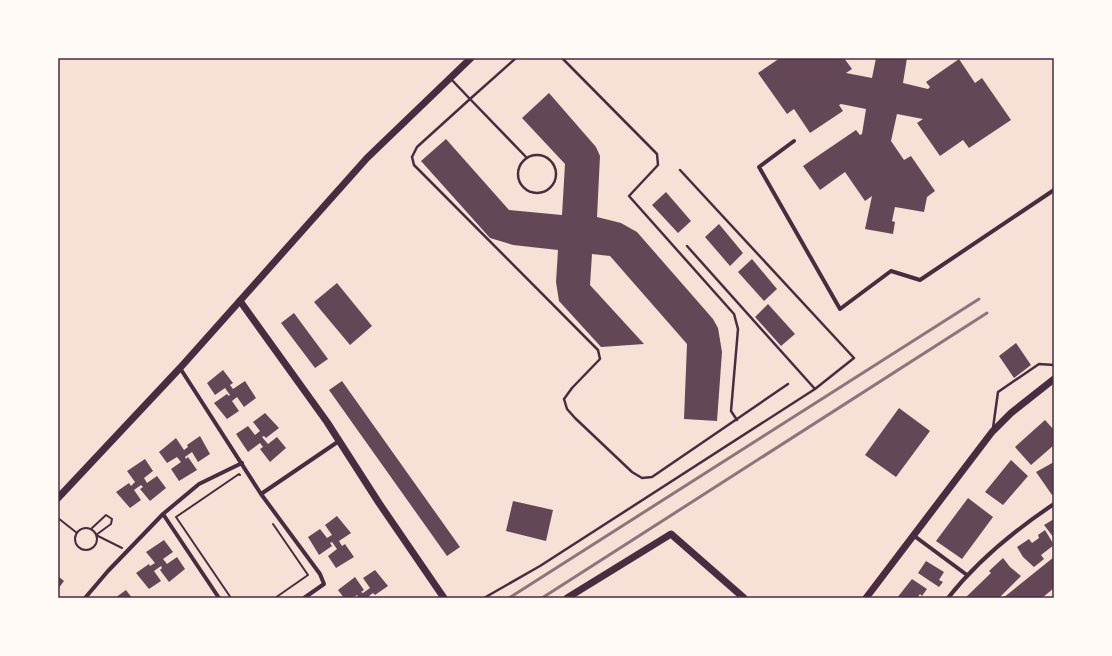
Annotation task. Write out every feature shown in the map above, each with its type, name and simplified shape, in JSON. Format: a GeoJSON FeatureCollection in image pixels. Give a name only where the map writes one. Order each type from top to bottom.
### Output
{"type":"FeatureCollection","features":[{"type":"Feature","properties":{"kind":"street"},"geometry":{"type":"LineString","coordinates":[[58,498],[180,368],[367,158],[471,58]]}},
{"type":"Feature","properties":{"kind":"street"},"geometry":{"type":"LineString","coordinates":[[794,142],[759,167],[840,309],[891,271],[920,280],[1054,190]]}},
{"type":"Feature","properties":{"kind":"street"},"geometry":{"type":"LineString","coordinates":[[240,301],[339,441],[378,503],[444,598]]}},
{"type":"Feature","properties":{"kind":"street"},"geometry":{"type":"LineString","coordinates":[[180,368],[261,494],[320,574],[324,584],[304,598]]}},
{"type":"Feature","properties":{"kind":"street"},"geometry":{"type":"LineString","coordinates":[[866,598],[992,432],[1011,413],[1054,379]]}},
{"type":"Feature","properties":{"kind":"street"},"geometry":{"type":"LineString","coordinates":[[261,494],[339,441]]}},
{"type":"Feature","properties":{"kind":"street"},"geometry":{"type":"LineString","coordinates":[[85,598],[127,551],[163,514],[199,484],[242,463]]}},
{"type":"Feature","properties":{"kind":"street"},"geometry":{"type":"LineString","coordinates":[[948,598],[967,574],[1015,533],[1054,504]]}},
{"type":"Feature","properties":{"kind":"street"},"geometry":{"type":"LineString","coordinates":[[163,514],[220,598]]}},
{"type":"Feature","properties":{"kind":"street"},"geometry":{"type":"LineString","coordinates":[[567,598],[671,534],[744,598]]}},
{"type":"Feature","properties":{"kind":"street"},"geometry":{"type":"LineString","coordinates":[[913,535],[967,574]]}},
{"type":"Feature","properties":{"kind":"lane"},"geometry":{"type":"LineString","coordinates":[[516,58],[417,147],[412,157],[414,165],[598,350],[600,359],[572,388],[564,399],[567,409],[632,472],[642,478],[652,477],[788,384]]}},
{"type":"Feature","properties":{"kind":"lane"},"geometry":{"type":"LineString","coordinates":[[562,58],[657,154],[658,165],[629,196],[734,314],[738,329],[731,411],[737,420]]}},
{"type":"Feature","properties":{"kind":"lane"},"geometry":{"type":"LineString","coordinates":[[450,78],[527,158]]}},
{"type":"Feature","properties":{"kind":"lane"},"geometry":{"type":"LineString","coordinates":[[536,155],[542,156],[547,158],[555,166],[556,172],[554,183],[546,191],[536,193],[522,185],[518,176],[519,171],[527,158],[536,155]]}},
{"type":"Feature","properties":{"kind":"lane"},"geometry":{"type":"LineString","coordinates":[[484,598],[540,566],[815,389],[854,358],[680,170]]}},
{"type":"Feature","properties":{"kind":"lane"},"geometry":{"type":"LineString","coordinates":[[687,246],[815,389]]}},
{"type":"Feature","properties":{"kind":"lane"},"geometry":{"type":"LineString","coordinates":[[992,432],[998,392],[1039,364],[1054,365]]}},
{"type":"Feature","properties":{"kind":"path"},"geometry":{"type":"LineString","coordinates":[[231,598],[176,517],[239,474],[243,480]]}},
{"type":"Feature","properties":{"kind":"path"},"geometry":{"type":"LineString","coordinates":[[106,515],[112,519],[111,524],[96,535],[95,545],[89,549],[85,549],[76,543],[78,532],[82,529],[91,529],[106,515]]}},
{"type":"Feature","properties":{"kind":"path"},"geometry":{"type":"LineString","coordinates":[[58,518],[78,532]]}},
{"type":"Feature","properties":{"kind":"path"},"geometry":{"type":"LineString","coordinates":[[269,518],[308,575],[275,598]]}},
{"type":"Feature","properties":{"kind":"path"},"geometry":{"type":"LineString","coordinates":[[91,529],[96,535],[127,551]]}},
{"type":"Feature","properties":{"kind":"building"},"geometry":{"type":"Polygon","coordinates":[[[780,58],[844,58],[852,69],[846,73],[872,78],[876,58],[907,58],[903,83],[928,89],[930,87],[926,82],[959,59],[975,83],[982,78],[1011,120],[969,148],[963,140],[940,156],[917,123],[923,119],[897,114],[891,141],[904,160],[911,156],[935,191],[927,197],[924,212],[895,207],[892,221],[895,222],[893,234],[865,229],[872,196],[865,201],[845,172],[820,190],[803,166],[856,130],[860,135],[862,134],[866,109],[841,104],[839,105],[843,111],[810,133],[794,109],[787,114],[758,73],[780,58]]]}},
{"type":"Feature","properties":{"kind":"building"},"geometry":{"type":"Polygon","coordinates":[[[549,93],[596,147],[600,156],[597,217],[621,223],[637,232],[713,319],[718,328],[722,352],[717,421],[684,419],[687,344],[610,256],[592,254],[590,285],[644,344],[601,347],[559,301],[556,282],[558,250],[513,245],[490,238],[421,161],[446,139],[509,210],[562,215],[565,164],[522,118],[549,93]]]}},
{"type":"Feature","properties":{"kind":"building"},"geometry":{"type":"Polygon","coordinates":[[[666,192],[691,221],[678,233],[652,205],[666,192]]]}},
{"type":"Feature","properties":{"kind":"building"},"geometry":{"type":"Polygon","coordinates":[[[719,224],[743,253],[730,266],[705,237],[719,224]]]}},
{"type":"Feature","properties":{"kind":"building"},"geometry":{"type":"Polygon","coordinates":[[[752,259],[777,289],[764,301],[738,272],[752,259]]]}},
{"type":"Feature","properties":{"kind":"building"},"geometry":{"type":"Polygon","coordinates":[[[337,283],[372,326],[350,345],[314,302],[337,283]]]}},
{"type":"Feature","properties":{"kind":"building"},"geometry":{"type":"Polygon","coordinates":[[[768,304],[795,334],[781,346],[755,317],[768,304]]]}},
{"type":"Feature","properties":{"kind":"building"},"geometry":{"type":"Polygon","coordinates":[[[294,313],[328,359],[315,368],[281,323],[294,313]]]}},
{"type":"Feature","properties":{"kind":"building"},"geometry":{"type":"Polygon","coordinates":[[[1016,343],[1031,365],[1014,378],[999,356],[1016,343]]]}},
{"type":"Feature","properties":{"kind":"building"},"geometry":{"type":"Polygon","coordinates":[[[223,370],[233,383],[230,385],[233,389],[245,381],[256,398],[244,407],[237,397],[232,401],[239,411],[227,419],[214,403],[227,394],[229,396],[230,395],[225,388],[215,395],[207,383],[223,370]]]}},
{"type":"Feature","properties":{"kind":"building"},"geometry":{"type":"Polygon","coordinates":[[[342,381],[460,547],[447,556],[329,390],[342,381]]]}},
{"type":"Feature","properties":{"kind":"building"},"geometry":{"type":"Polygon","coordinates":[[[899,408],[930,431],[896,477],[865,455],[899,408]]]}},
{"type":"Feature","properties":{"kind":"building"},"geometry":{"type":"Polygon","coordinates":[[[265,413],[279,428],[266,438],[264,436],[262,437],[268,444],[277,437],[286,448],[270,462],[260,449],[263,447],[260,443],[248,452],[236,434],[248,426],[255,435],[260,431],[253,422],[265,413]]]}},
{"type":"Feature","properties":{"kind":"building"},"geometry":{"type":"Polygon","coordinates":[[[1045,420],[1054,430],[1054,445],[1031,465],[1015,447],[1045,420]]]}},
{"type":"Feature","properties":{"kind":"building"},"geometry":{"type":"Polygon","coordinates":[[[200,436],[210,454],[198,462],[192,452],[185,457],[186,459],[188,457],[197,470],[179,481],[171,469],[181,462],[177,457],[167,463],[159,452],[176,438],[184,450],[188,447],[187,445],[200,436]]]}},
{"type":"Feature","properties":{"kind":"building"},"geometry":{"type":"Polygon","coordinates":[[[145,459],[153,471],[144,478],[147,483],[157,476],[166,488],[150,501],[140,489],[143,487],[141,485],[134,490],[141,500],[130,508],[116,492],[129,483],[131,486],[135,482],[127,471],[145,459]]]}},
{"type":"Feature","properties":{"kind":"building"},"geometry":{"type":"Polygon","coordinates":[[[1011,460],[1028,476],[1003,505],[985,492],[1011,460]]]}},
{"type":"Feature","properties":{"kind":"building"},"geometry":{"type":"Polygon","coordinates":[[[1054,462],[1054,494],[1052,495],[1036,472],[1054,462]]]}},
{"type":"Feature","properties":{"kind":"building"},"geometry":{"type":"Polygon","coordinates":[[[968,498],[993,517],[962,559],[936,541],[968,498]]]}},
{"type":"Feature","properties":{"kind":"building"},"geometry":{"type":"Polygon","coordinates":[[[513,501],[553,510],[546,541],[506,531],[513,501]]]}},
{"type":"Feature","properties":{"kind":"building"},"geometry":{"type":"Polygon","coordinates":[[[337,516],[351,533],[339,541],[342,546],[345,544],[354,557],[336,568],[328,556],[337,549],[332,542],[330,543],[332,546],[319,555],[308,537],[320,529],[327,538],[332,535],[325,525],[337,516]]]}},
{"type":"Feature","properties":{"kind":"building"},"geometry":{"type":"Polygon","coordinates":[[[1054,519],[1054,538],[1044,525],[1054,519]]]}},
{"type":"Feature","properties":{"kind":"building"},"geometry":{"type":"Polygon","coordinates":[[[1045,530],[1054,545],[1041,555],[1044,559],[1034,567],[1023,557],[1017,547],[1029,539],[1032,543],[1039,538],[1038,535],[1045,530]]]}},
{"type":"Feature","properties":{"kind":"building"},"geometry":{"type":"Polygon","coordinates":[[[164,540],[173,552],[163,559],[167,564],[177,557],[185,569],[169,582],[160,570],[162,568],[161,566],[154,571],[161,581],[149,589],[136,573],[149,564],[150,566],[155,563],[146,552],[164,540]]]}},
{"type":"Feature","properties":{"kind":"building"},"geometry":{"type":"Polygon","coordinates":[[[1054,557],[1054,588],[1042,598],[1003,598],[1054,557]]]}},
{"type":"Feature","properties":{"kind":"building"},"geometry":{"type":"Polygon","coordinates":[[[1003,558],[1010,567],[1021,576],[999,598],[965,598],[991,573],[989,571],[1003,558]]]}},
{"type":"Feature","properties":{"kind":"building"},"geometry":{"type":"Polygon","coordinates":[[[926,561],[944,572],[939,580],[943,582],[939,587],[918,573],[926,561]]]}},
{"type":"Feature","properties":{"kind":"building"},"geometry":{"type":"Polygon","coordinates":[[[375,570],[388,586],[375,595],[373,593],[369,596],[370,598],[359,598],[357,595],[352,598],[344,598],[338,590],[355,577],[364,590],[361,592],[363,593],[370,588],[363,578],[375,570]]]}},
{"type":"Feature","properties":{"kind":"building"},"geometry":{"type":"Polygon","coordinates":[[[58,576],[64,581],[58,589],[58,576]]]}},
{"type":"Feature","properties":{"kind":"building"},"geometry":{"type":"Polygon","coordinates":[[[912,579],[927,589],[922,596],[920,594],[917,598],[897,598],[912,579]]]}},
{"type":"Feature","properties":{"kind":"building"},"geometry":{"type":"Polygon","coordinates":[[[126,590],[132,598],[115,598],[126,590]]]}},
{"type":"Feature","properties":{"kind":"railway"},"geometry":{"type":"LineString","coordinates":[[509,598],[979,299]]}},
{"type":"Feature","properties":{"kind":"railway"},"geometry":{"type":"LineString","coordinates":[[542,598],[987,313]]}}]}
